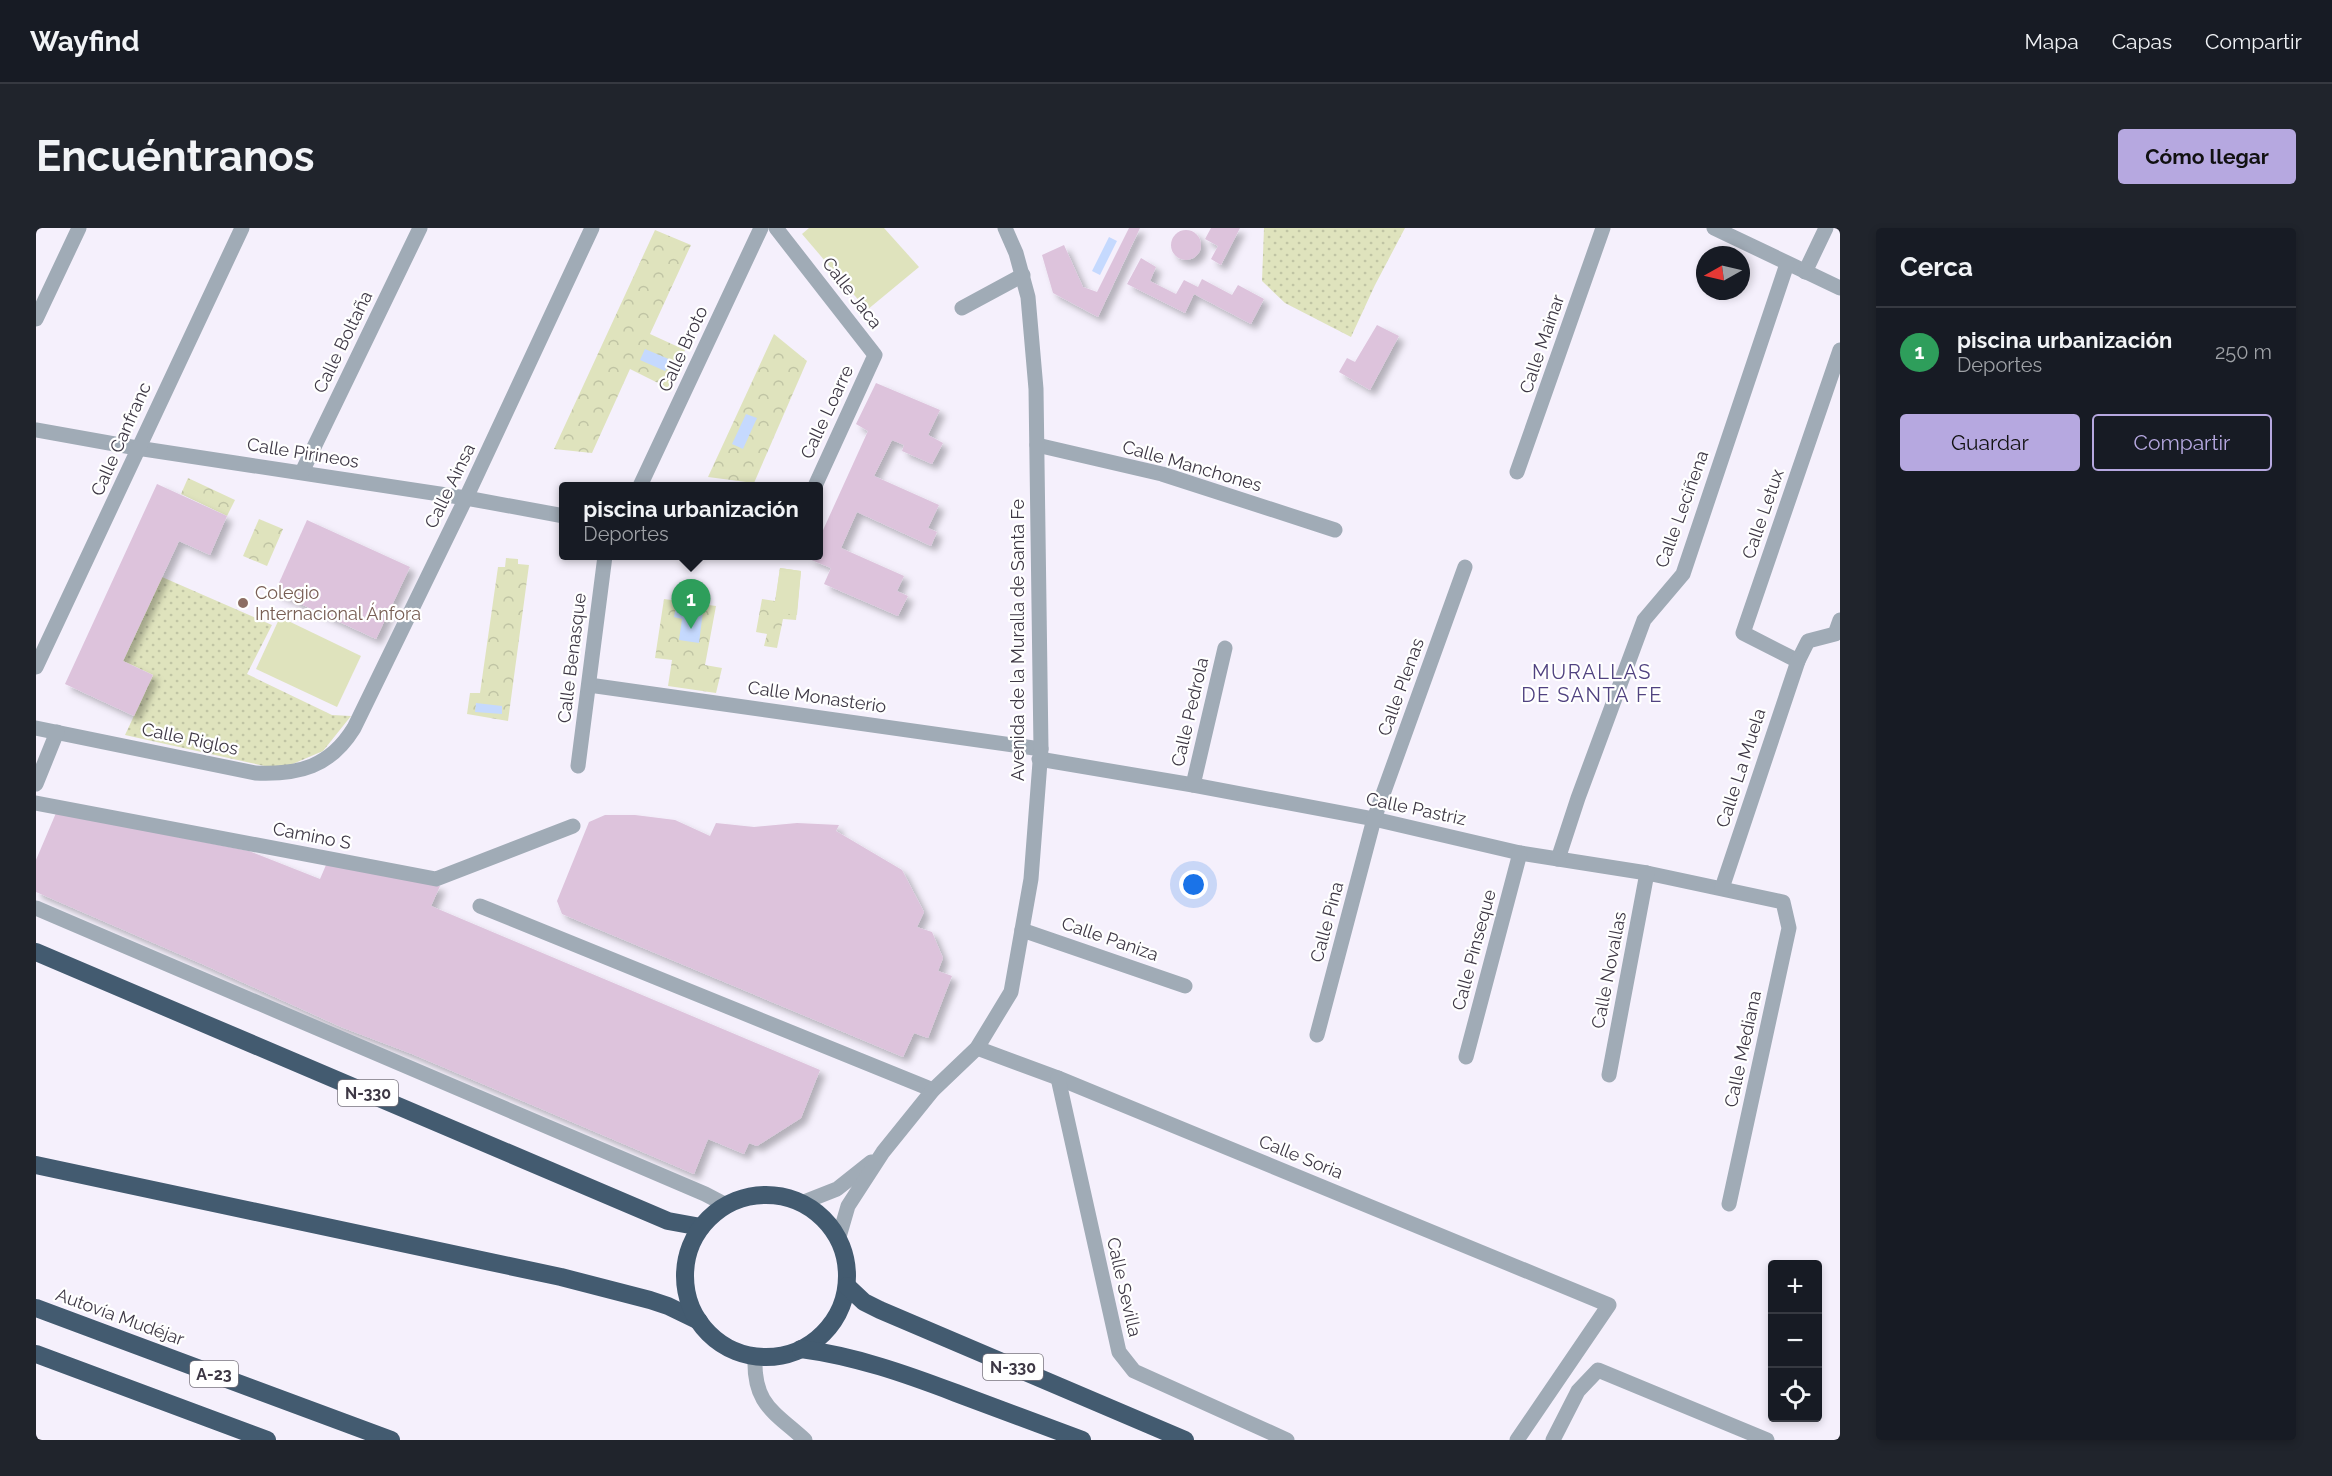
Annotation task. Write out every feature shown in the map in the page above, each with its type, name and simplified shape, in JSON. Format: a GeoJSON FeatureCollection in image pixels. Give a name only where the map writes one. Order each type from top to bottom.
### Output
{"type":"FeatureCollection","features":[{"type":"Feature","properties":{"kind":"highway","name":"N-330"},"geometry":{"type":"LineString","coordinates":[[36,952],[668,1221],[701,1227]]}},
{"type":"Feature","properties":{"kind":"highway","name":"N-330"},"geometry":{"type":"LineString","coordinates":[[36,1165],[561,1277],[650,1300],[699,1321]]}},
{"type":"Feature","properties":{"kind":"highway","name":"N-330"},"geometry":{"type":"LineString","coordinates":[[762,1195],[781,1196],[804,1202],[824,1216],[839,1237],[846,1260],[847,1286],[837,1316],[827,1330],[801,1349],[786,1354],[755,1356],[729,1348],[712,1336],[699,1321],[688,1295],[686,1267],[691,1246],[701,1227],[726,1205],[744,1198],[762,1195]]}},
{"type":"Feature","properties":{"kind":"highway","name":"N-330"},"geometry":{"type":"LineString","coordinates":[[847,1286],[864,1302],[879,1310],[1185,1440]]}},
{"type":"Feature","properties":{"kind":"highway","name":"Autovía Mudéjar"},"geometry":{"type":"LineString","coordinates":[[36,1308],[391,1440]]}},
{"type":"Feature","properties":{"kind":"highway","name":"N-330"},"geometry":{"type":"LineString","coordinates":[[801,1349],[861,1360],[1082,1440]]}},
{"type":"Feature","properties":{"kind":"highway","name":"A-23"},"geometry":{"type":"LineString","coordinates":[[36,1354],[267,1440]]}},
{"type":"Feature","properties":{"kind":"street"},"geometry":{"type":"LineString","coordinates":[[36,319],[79,228]]}},
{"type":"Feature","properties":{"kind":"street","name":"Calle Canfranc"},"geometry":{"type":"LineString","coordinates":[[36,667],[242,228]]}},
{"type":"Feature","properties":{"kind":"street","name":"Calle Boltaña"},"geometry":{"type":"LineString","coordinates":[[302,472],[420,228]]}},
{"type":"Feature","properties":{"kind":"street","name":"Calle Ainsa"},"geometry":{"type":"LineString","coordinates":[[333,754],[354,728],[466,498],[592,228]]}},
{"type":"Feature","properties":{"kind":"street","name":"Calle Broto"},"geometry":{"type":"LineString","coordinates":[[642,482],[761,228]]}},
{"type":"Feature","properties":{"kind":"street","name":"Calle Jaca"},"geometry":{"type":"LineString","coordinates":[[776,228],[875,355]]}},
{"type":"Feature","properties":{"kind":"street","name":"Avenida de la Muralla de Santa Fe"},"geometry":{"type":"LineString","coordinates":[[839,1237],[848,1206],[883,1152],[933,1090],[977,1048],[1011,992],[1031,879],[1040,754],[1036,389],[1032,327],[1023,275],[1005,228]]}},
{"type":"Feature","properties":{"kind":"street","name":"Calle Mainar"},"geometry":{"type":"LineString","coordinates":[[1517,472],[1603,228]]}},
{"type":"Feature","properties":{"kind":"street"},"geometry":{"type":"LineString","coordinates":[[1714,228],[1840,288]]}},
{"type":"Feature","properties":{"kind":"street"},"geometry":{"type":"LineString","coordinates":[[1805,272],[1826,228]]}},
{"type":"Feature","properties":{"kind":"street","name":"Calle Leciñena"},"geometry":{"type":"LineString","coordinates":[[1558,859],[1578,798],[1644,620],[1683,574],[1787,264]]}},
{"type":"Feature","properties":{"kind":"street"},"geometry":{"type":"LineString","coordinates":[[962,308],[1023,275]]}},
{"type":"Feature","properties":{"kind":"street","name":"Calle Letux"},"geometry":{"type":"LineString","coordinates":[[1798,661],[1743,633],[1840,350]]}},
{"type":"Feature","properties":{"kind":"street","name":"Calle Loarre"},"geometry":{"type":"LineString","coordinates":[[816,482],[875,355]]}},
{"type":"Feature","properties":{"kind":"street","name":"Calle Pirineos"},"geometry":{"type":"LineString","coordinates":[[36,430],[137,448],[466,498],[559,515]]}},
{"type":"Feature","properties":{"kind":"street","name":"Calle Manchones"},"geometry":{"type":"LineString","coordinates":[[1037,445],[1161,474],[1335,530]]}},
{"type":"Feature","properties":{"kind":"street","name":"Calle Benasque"},"geometry":{"type":"LineString","coordinates":[[578,766],[604,560]]}},
{"type":"Feature","properties":{"kind":"street","name":"Calle Plenas"},"geometry":{"type":"LineString","coordinates":[[1374,819],[1465,567]]}},
{"type":"Feature","properties":{"kind":"street","name":"Calle La Muela"},"geometry":{"type":"LineString","coordinates":[[1722,888],[1798,661],[1808,641],[1835,634],[1840,620]]}},
{"type":"Feature","properties":{"kind":"street","name":"Calle Pedrola"},"geometry":{"type":"LineString","coordinates":[[1193,785],[1225,648]]}},
{"type":"Feature","properties":{"kind":"street","name":"Calle Monasterio"},"geometry":{"type":"LineString","coordinates":[[589,685],[1040,754]]}},
{"type":"Feature","properties":{"kind":"street","name":"Calle Riglos"},"geometry":{"type":"LineString","coordinates":[[36,728],[255,773],[281,774],[299,771],[333,754]]}},
{"type":"Feature","properties":{"kind":"street"},"geometry":{"type":"LineString","coordinates":[[36,784],[57,732]]}},
{"type":"Feature","properties":{"kind":"street","name":"Calle Pastriz"},"geometry":{"type":"LineString","coordinates":[[1040,754],[1374,819],[1520,853],[1647,873],[1783,902]]}},
{"type":"Feature","properties":{"kind":"street","name":"Camino S"},"geometry":{"type":"LineString","coordinates":[[36,803],[436,879],[573,826]]}},
{"type":"Feature","properties":{"kind":"street","name":"Calle Pina"},"geometry":{"type":"LineString","coordinates":[[1317,1035],[1374,819]]}},
{"type":"Feature","properties":{"kind":"street","name":"Calle Pinseque"},"geometry":{"type":"LineString","coordinates":[[1466,1057],[1520,853]]}},
{"type":"Feature","properties":{"kind":"street","name":"Calle Novallas"},"geometry":{"type":"LineString","coordinates":[[1609,1075],[1647,873]]}},
{"type":"Feature","properties":{"kind":"street","name":"Calle Mediana"},"geometry":{"type":"LineString","coordinates":[[1729,1204],[1789,928],[1783,902]]}},
{"type":"Feature","properties":{"kind":"street"},"geometry":{"type":"LineString","coordinates":[[480,906],[933,1090]]}},
{"type":"Feature","properties":{"kind":"street"},"geometry":{"type":"LineString","coordinates":[[36,908],[705,1194],[726,1205]]}},
{"type":"Feature","properties":{"kind":"street","name":"Calle Paniza"},"geometry":{"type":"LineString","coordinates":[[1022,930],[1185,986]]}},
{"type":"Feature","properties":{"kind":"street","name":"Calle Soria"},"geometry":{"type":"LineString","coordinates":[[977,1048],[1058,1078],[1609,1305],[1517,1440]]}},
{"type":"Feature","properties":{"kind":"street","name":"Calle Sevilla"},"geometry":{"type":"LineString","coordinates":[[1058,1078],[1119,1352],[1134,1371],[1287,1440]]}},
{"type":"Feature","properties":{"kind":"street","name":"Avenida de la Muralla de Santa Fe"},"geometry":{"type":"LineString","coordinates":[[804,1202],[837,1189],[883,1152]]}},
{"type":"Feature","properties":{"kind":"street"},"geometry":{"type":"LineString","coordinates":[[755,1356],[755,1376],[760,1397],[768,1408],[805,1440]]}},
{"type":"Feature","properties":{"kind":"street"},"geometry":{"type":"LineString","coordinates":[[1553,1440],[1578,1391],[1598,1370],[1767,1440]]}},
{"type":"Feature","properties":{"kind":"green space"},"geometry":{"type":"Polygon","coordinates":[[[809,228],[884,228],[919,267],[867,310],[802,234],[809,228]]]}},
{"type":"Feature","properties":{"kind":"green space"},"geometry":{"type":"Polygon","coordinates":[[[1264,228],[1405,228],[1351,337],[1285,303],[1262,281],[1264,228]]]}},
{"type":"Feature","properties":{"kind":"green space"},"geometry":{"type":"Polygon","coordinates":[[[655,230],[691,245],[650,334],[685,350],[668,388],[630,369],[592,453],[554,449],[655,230]]]}},
{"type":"Feature","properties":{"kind":"green space"},"geometry":{"type":"Polygon","coordinates":[[[774,334],[807,361],[754,482],[708,477],[774,334]]]}},
{"type":"Feature","properties":{"kind":"green space"},"geometry":{"type":"Polygon","coordinates":[[[188,478],[235,500],[227,516],[181,494],[188,478]]]}},
{"type":"Feature","properties":{"kind":"green space"},"geometry":{"type":"Polygon","coordinates":[[[259,519],[283,529],[267,566],[243,556],[259,519]]]}},
{"type":"Feature","properties":{"kind":"green space"},"geometry":{"type":"Polygon","coordinates":[[[506,558],[518,559],[518,564],[529,565],[508,721],[467,714],[470,693],[480,693],[498,567],[505,567],[506,558]]]}},
{"type":"Feature","properties":{"kind":"green space"},"geometry":{"type":"Polygon","coordinates":[[[780,568],[801,571],[796,620],[783,619],[777,648],[764,646],[767,634],[756,632],[762,599],[775,601],[780,568]]]}},
{"type":"Feature","properties":{"kind":"green space"},"geometry":{"type":"Polygon","coordinates":[[[780,568],[801,571],[797,615],[774,612],[780,568]]]}},
{"type":"Feature","properties":{"kind":"green space"},"geometry":{"type":"Polygon","coordinates":[[[162,577],[272,625],[247,674],[332,715],[351,716],[323,751],[288,766],[269,767],[125,735],[153,675],[123,661],[162,577]]]}},
{"type":"Feature","properties":{"kind":"green space"},"geometry":{"type":"Polygon","coordinates":[[[664,599],[716,606],[705,665],[722,668],[716,693],[668,686],[672,660],[655,658],[664,599]]]}},
{"type":"Feature","properties":{"kind":"green space"},"geometry":{"type":"Polygon","coordinates":[[[280,617],[361,656],[337,707],[256,669],[280,617]]]}},
{"type":"Feature","properties":{"kind":"water"},"geometry":{"type":"Polygon","coordinates":[[[1109,237],[1117,241],[1100,275],[1092,271],[1109,237]]]}},
{"type":"Feature","properties":{"kind":"water"},"geometry":{"type":"Polygon","coordinates":[[[645,349],[671,360],[665,371],[640,360],[645,349]]]}},
{"type":"Feature","properties":{"kind":"water"},"geometry":{"type":"Polygon","coordinates":[[[746,414],[757,418],[743,449],[732,444],[746,414]]]}},
{"type":"Feature","properties":{"kind":"water"},"geometry":{"type":"Polygon","coordinates":[[[676,607],[703,611],[699,643],[679,640],[682,619],[674,617],[676,607]]]}},
{"type":"Feature","properties":{"kind":"water"},"geometry":{"type":"Polygon","coordinates":[[[476,703],[502,706],[502,714],[475,712],[476,703]]]}},
{"type":"Feature","properties":{"kind":"building"},"geometry":{"type":"Polygon","coordinates":[[[1129,228],[1140,228],[1098,317],[1053,293],[1042,255],[1064,245],[1083,287],[1097,292],[1129,228]]]}},
{"type":"Feature","properties":{"kind":"building"},"geometry":{"type":"Polygon","coordinates":[[[1211,228],[1240,228],[1221,265],[1211,259],[1218,246],[1205,239],[1211,228]]]}},
{"type":"Feature","properties":{"kind":"building"},"geometry":{"type":"Polygon","coordinates":[[[1186,230],[1197,234],[1201,245],[1197,256],[1186,260],[1175,256],[1171,245],[1175,234],[1186,230]]]}},
{"type":"Feature","properties":{"kind":"building"},"geometry":{"type":"Polygon","coordinates":[[[1141,258],[1156,267],[1150,281],[1176,294],[1184,280],[1198,287],[1202,279],[1232,295],[1238,285],[1264,299],[1251,324],[1194,294],[1185,313],[1127,284],[1141,258]]]}},
{"type":"Feature","properties":{"kind":"building"},"geometry":{"type":"Polygon","coordinates":[[[1377,325],[1399,336],[1370,390],[1339,372],[1347,358],[1355,362],[1377,325]]]}},
{"type":"Feature","properties":{"kind":"building"},"geometry":{"type":"Polygon","coordinates":[[[876,383],[940,410],[928,435],[943,443],[932,464],[902,451],[904,445],[892,440],[874,476],[939,505],[928,528],[937,532],[931,546],[857,512],[841,548],[904,576],[897,591],[908,596],[898,616],[824,584],[831,568],[811,560],[823,560],[823,530],[868,431],[856,424],[876,383]]]}},
{"type":"Feature","properties":{"kind":"building"},"geometry":{"type":"Polygon","coordinates":[[[157,484],[227,516],[210,555],[179,541],[123,661],[153,675],[134,716],[65,684],[157,484]]]}},
{"type":"Feature","properties":{"kind":"building"},"geometry":{"type":"Polygon","coordinates":[[[307,520],[410,567],[376,639],[275,592],[307,520]]]}},
{"type":"Feature","properties":{"kind":"building"},"geometry":{"type":"Polygon","coordinates":[[[56,813],[249,851],[320,879],[326,865],[440,886],[431,906],[820,1070],[801,1118],[757,1146],[749,1143],[744,1154],[708,1139],[694,1174],[412,1054],[341,1027],[36,892],[36,860],[56,813]]]}},
{"type":"Feature","properties":{"kind":"building"},"geometry":{"type":"Polygon","coordinates":[[[605,815],[635,815],[675,820],[710,836],[716,823],[754,827],[797,823],[839,825],[836,831],[902,870],[924,912],[917,927],[932,932],[943,958],[938,971],[952,976],[928,1038],[914,1033],[903,1057],[562,914],[557,901],[589,822],[605,815]]]}},
{"type":"Feature","properties":{"kind":"place","name":"Colegio Internacional Ánfora"},"geometry":{"type":"Point","coordinates":[243,603]}},
{"type":"Feature","properties":{"kind":"place","name":"piscina urbanización"},"geometry":{"type":"Point","coordinates":[691,629]}},
{"type":"Feature","properties":{"kind":"district","name":"MURALLAS DE SANTA FE"},"geometry":{"type":"Point","coordinates":[1592,684]}}]}
